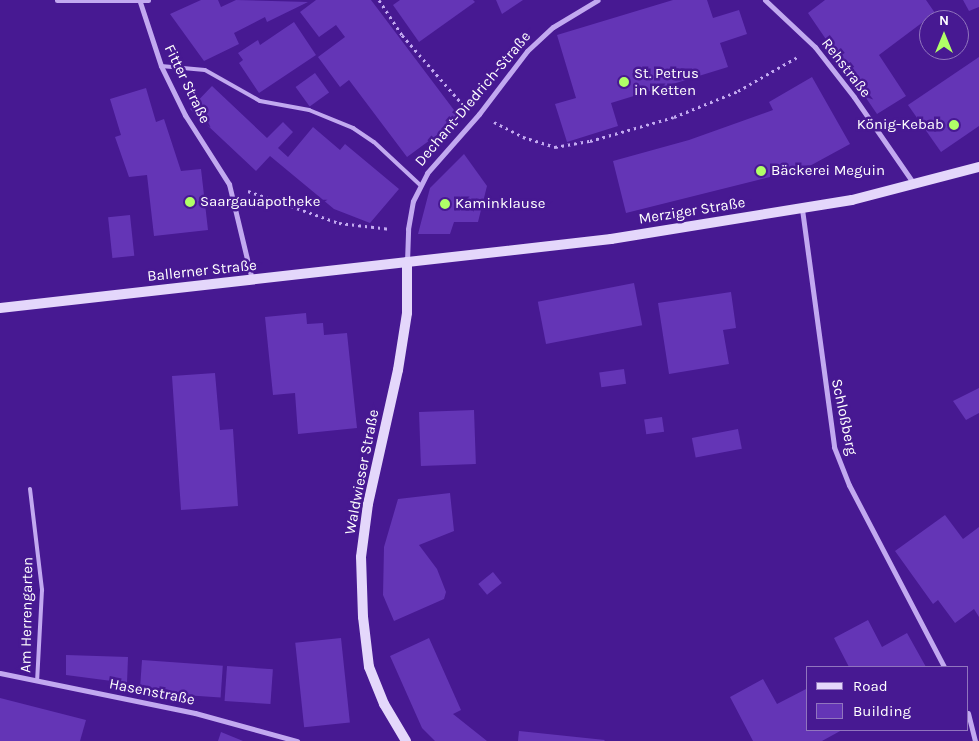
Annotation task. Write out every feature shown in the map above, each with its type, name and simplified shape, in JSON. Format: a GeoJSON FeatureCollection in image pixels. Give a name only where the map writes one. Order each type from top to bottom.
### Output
{"type":"FeatureCollection","features":[{"type":"Feature","properties":{"kind":"main road","name":"Merziger Straße"},"geometry":{"type":"LineString","coordinates":[[407,262],[584,243],[802,209],[914,185],[978,168]]}},
{"type":"Feature","properties":{"kind":"main road","name":"Ballerner Straße"},"geometry":{"type":"LineString","coordinates":[[0,308],[407,262]]}},
{"type":"Feature","properties":{"kind":"main road","name":"Waldwieser Straße"},"geometry":{"type":"LineString","coordinates":[[402,739],[384,704],[369,667],[363,617],[362,557],[368,504],[398,370],[407,313],[407,262]]}},
{"type":"Feature","properties":{"kind":"street"},"geometry":{"type":"LineString","coordinates":[[57,0],[140,2],[148,0]]}},
{"type":"Feature","properties":{"kind":"street","name":"Dechant-Diedrich-Straße"},"geometry":{"type":"LineString","coordinates":[[407,262],[408,229],[420,184],[479,114],[527,51],[553,27],[598,0]]}},
{"type":"Feature","properties":{"kind":"street","name":"Rehstraße"},"geometry":{"type":"LineString","coordinates":[[765,0],[815,48],[854,97],[914,185]]}},
{"type":"Feature","properties":{"kind":"street","name":"Fitter Straße"},"geometry":{"type":"LineString","coordinates":[[140,2],[161,66],[185,115],[229,184],[252,280]]}},
{"type":"Feature","properties":{"kind":"street","name":"Schloßberg"},"geometry":{"type":"LineString","coordinates":[[802,209],[834,447],[848,485],[943,666]]}},
{"type":"Feature","properties":{"kind":"street","name":"Hasenstraße"},"geometry":{"type":"LineString","coordinates":[[0,673],[195,713],[297,741]]}},
{"type":"Feature","properties":{"kind":"street"},"geometry":{"type":"LineString","coordinates":[[969,717],[975,741]]}},
{"type":"Feature","properties":{"kind":"lane","name":"Dechant-Diedrich-Straße"},"geometry":{"type":"LineString","coordinates":[[161,66],[205,70],[260,100],[309,110],[352,128],[374,142],[420,184]]}},
{"type":"Feature","properties":{"kind":"lane","name":"Am Herrengarten"},"geometry":{"type":"LineString","coordinates":[[30,489],[42,590],[37,681]]}},
{"type":"Feature","properties":{"kind":"path"},"geometry":{"type":"LineString","coordinates":[[379,0],[402,35],[447,90],[463,106],[523,137],[555,147],[590,141],[674,117],[738,91],[815,48]]}},
{"type":"Feature","properties":{"kind":"path"},"geometry":{"type":"LineString","coordinates":[[229,184],[339,223],[367,228],[408,229]]}},
{"type":"Feature","properties":{"kind":"building"},"geometry":{"type":"Polygon","coordinates":[[[201,0],[218,0],[221,7],[236,0],[308,2],[267,22],[265,17],[234,33],[239,44],[204,61],[170,14],[201,0]]]}},
{"type":"Feature","properties":{"kind":"building"},"geometry":{"type":"Polygon","coordinates":[[[316,0],[371,0],[460,118],[407,157],[349,80],[340,87],[318,57],[345,37],[336,25],[319,37],[300,12],[316,0]]]}},
{"type":"Feature","properties":{"kind":"building"},"geometry":{"type":"Polygon","coordinates":[[[400,0],[473,0],[475,2],[419,42],[393,5],[400,0]]]}},
{"type":"Feature","properties":{"kind":"building"},"geometry":{"type":"Polygon","coordinates":[[[496,0],[523,0],[502,14],[496,0]]]}},
{"type":"Feature","properties":{"kind":"building","name":"St. Petrus in Ketten"},"geometry":{"type":"Polygon","coordinates":[[[673,0],[707,0],[713,18],[739,10],[747,34],[720,43],[728,67],[611,103],[618,126],[567,142],[555,104],[576,98],[557,35],[673,0]]]}},
{"type":"Feature","properties":{"kind":"building"},"geometry":{"type":"Polygon","coordinates":[[[825,0],[926,0],[933,10],[919,10],[919,25],[879,55],[906,96],[877,114],[808,13],[825,0]]]}},
{"type":"Feature","properties":{"kind":"building"},"geometry":{"type":"Polygon","coordinates":[[[963,0],[979,0],[979,7],[968,10],[963,0]]]}},
{"type":"Feature","properties":{"kind":"building"},"geometry":{"type":"Polygon","coordinates":[[[294,22],[316,55],[259,93],[239,63],[243,60],[238,53],[258,40],[260,45],[294,22]]]}},
{"type":"Feature","properties":{"kind":"building"},"geometry":{"type":"Polygon","coordinates":[[[979,57],[979,126],[941,152],[908,105],[979,57]]]}},
{"type":"Feature","properties":{"kind":"building"},"geometry":{"type":"Polygon","coordinates":[[[315,73],[329,92],[310,107],[296,87],[315,73]]]}},
{"type":"Feature","properties":{"kind":"building"},"geometry":{"type":"Polygon","coordinates":[[[812,77],[850,144],[806,168],[626,213],[613,161],[689,140],[773,110],[769,102],[812,77]]]}},
{"type":"Feature","properties":{"kind":"building"},"geometry":{"type":"Polygon","coordinates":[[[212,86],[267,138],[283,122],[293,132],[278,148],[288,157],[313,127],[340,150],[345,144],[399,189],[370,223],[334,209],[270,156],[256,171],[190,109],[212,86]]]}},
{"type":"Feature","properties":{"kind":"building"},"geometry":{"type":"Polygon","coordinates":[[[146,88],[156,122],[164,119],[181,171],[201,169],[208,230],[154,236],[147,175],[129,177],[115,137],[121,135],[110,99],[146,88]]]}},
{"type":"Feature","properties":{"kind":"building"},"geometry":{"type":"Polygon","coordinates":[[[464,154],[487,186],[478,222],[454,222],[450,234],[418,234],[430,188],[464,154]]]}},
{"type":"Feature","properties":{"kind":"building"},"geometry":{"type":"Polygon","coordinates":[[[130,215],[134,256],[112,258],[108,217],[130,215]]]}},
{"type":"Feature","properties":{"kind":"building"},"geometry":{"type":"Polygon","coordinates":[[[634,283],[642,325],[546,344],[538,302],[634,283]]]}},
{"type":"Feature","properties":{"kind":"building"},"geometry":{"type":"Polygon","coordinates":[[[731,292],[736,328],[723,330],[729,364],[669,374],[658,303],[731,292]]]}},
{"type":"Feature","properties":{"kind":"building"},"geometry":{"type":"Polygon","coordinates":[[[306,313],[307,324],[323,323],[324,335],[347,333],[357,428],[298,434],[295,393],[273,395],[265,317],[306,313]]]}},
{"type":"Feature","properties":{"kind":"building"},"geometry":{"type":"Polygon","coordinates":[[[624,369],[626,384],[601,387],[599,372],[624,369]]]}},
{"type":"Feature","properties":{"kind":"building"},"geometry":{"type":"Polygon","coordinates":[[[215,373],[220,430],[233,429],[238,506],[181,510],[172,376],[215,373]]]}},
{"type":"Feature","properties":{"kind":"building"},"geometry":{"type":"Polygon","coordinates":[[[979,388],[979,413],[966,420],[953,401],[979,388]]]}},
{"type":"Feature","properties":{"kind":"building"},"geometry":{"type":"Polygon","coordinates":[[[474,410],[476,464],[421,466],[419,412],[474,410]]]}},
{"type":"Feature","properties":{"kind":"building"},"geometry":{"type":"Polygon","coordinates":[[[662,417],[664,432],[646,434],[644,420],[662,417]]]}},
{"type":"Feature","properties":{"kind":"building"},"geometry":{"type":"Polygon","coordinates":[[[738,429],[742,449],[696,458],[692,438],[738,429]]]}},
{"type":"Feature","properties":{"kind":"building"},"geometry":{"type":"Polygon","coordinates":[[[450,493],[454,531],[419,545],[437,569],[446,592],[444,599],[394,621],[383,595],[384,547],[398,499],[450,493]]]}},
{"type":"Feature","properties":{"kind":"building"},"geometry":{"type":"Polygon","coordinates":[[[945,515],[963,539],[979,527],[979,617],[974,609],[955,623],[938,600],[933,604],[895,551],[945,515]]]}},
{"type":"Feature","properties":{"kind":"building"},"geometry":{"type":"Polygon","coordinates":[[[493,572],[502,583],[487,595],[478,584],[493,572]]]}},
{"type":"Feature","properties":{"kind":"building"},"geometry":{"type":"Polygon","coordinates":[[[868,620],[882,647],[907,633],[925,666],[848,666],[834,638],[868,620]]]}},
{"type":"Feature","properties":{"kind":"building"},"geometry":{"type":"Polygon","coordinates":[[[341,638],[350,723],[304,727],[295,643],[341,638]]]}},
{"type":"Feature","properties":{"kind":"building"},"geometry":{"type":"Polygon","coordinates":[[[429,638],[461,710],[453,714],[487,741],[435,741],[422,728],[390,656],[429,638]]]}},
{"type":"Feature","properties":{"kind":"building"},"geometry":{"type":"Polygon","coordinates":[[[66,655],[128,657],[127,683],[66,675],[66,655]]]}},
{"type":"Feature","properties":{"kind":"building"},"geometry":{"type":"Polygon","coordinates":[[[142,660],[223,666],[221,698],[140,692],[142,660]]]}},
{"type":"Feature","properties":{"kind":"building"},"geometry":{"type":"Polygon","coordinates":[[[227,666],[273,669],[270,704],[225,701],[227,666]]]}},
{"type":"Feature","properties":{"kind":"building"},"geometry":{"type":"Polygon","coordinates":[[[763,679],[777,704],[806,689],[806,731],[840,731],[822,741],[753,741],[730,697],[763,679]]]}},
{"type":"Feature","properties":{"kind":"building"},"geometry":{"type":"Polygon","coordinates":[[[0,698],[86,720],[80,741],[0,741],[0,698]]]}},
{"type":"Feature","properties":{"kind":"building"},"geometry":{"type":"Polygon","coordinates":[[[519,731],[605,740],[518,741],[519,731]]]}},
{"type":"Feature","properties":{"kind":"building"},"geometry":{"type":"Polygon","coordinates":[[[221,732],[243,741],[218,741],[221,732]]]}},
{"type":"Feature","properties":{"kind":"place","name":"St. Petrus in Ketten"},"geometry":{"type":"Point","coordinates":[624,82]}},
{"type":"Feature","properties":{"kind":"place","name":"König-Kebab"},"geometry":{"type":"Point","coordinates":[954,125]}},
{"type":"Feature","properties":{"kind":"place","name":"Bäckerei Meguin"},"geometry":{"type":"Point","coordinates":[761,171]}},
{"type":"Feature","properties":{"kind":"place","name":"Saargauapotheke"},"geometry":{"type":"Point","coordinates":[190,202]}},
{"type":"Feature","properties":{"kind":"place","name":"Kaminklause"},"geometry":{"type":"Point","coordinates":[445,204]}}]}
